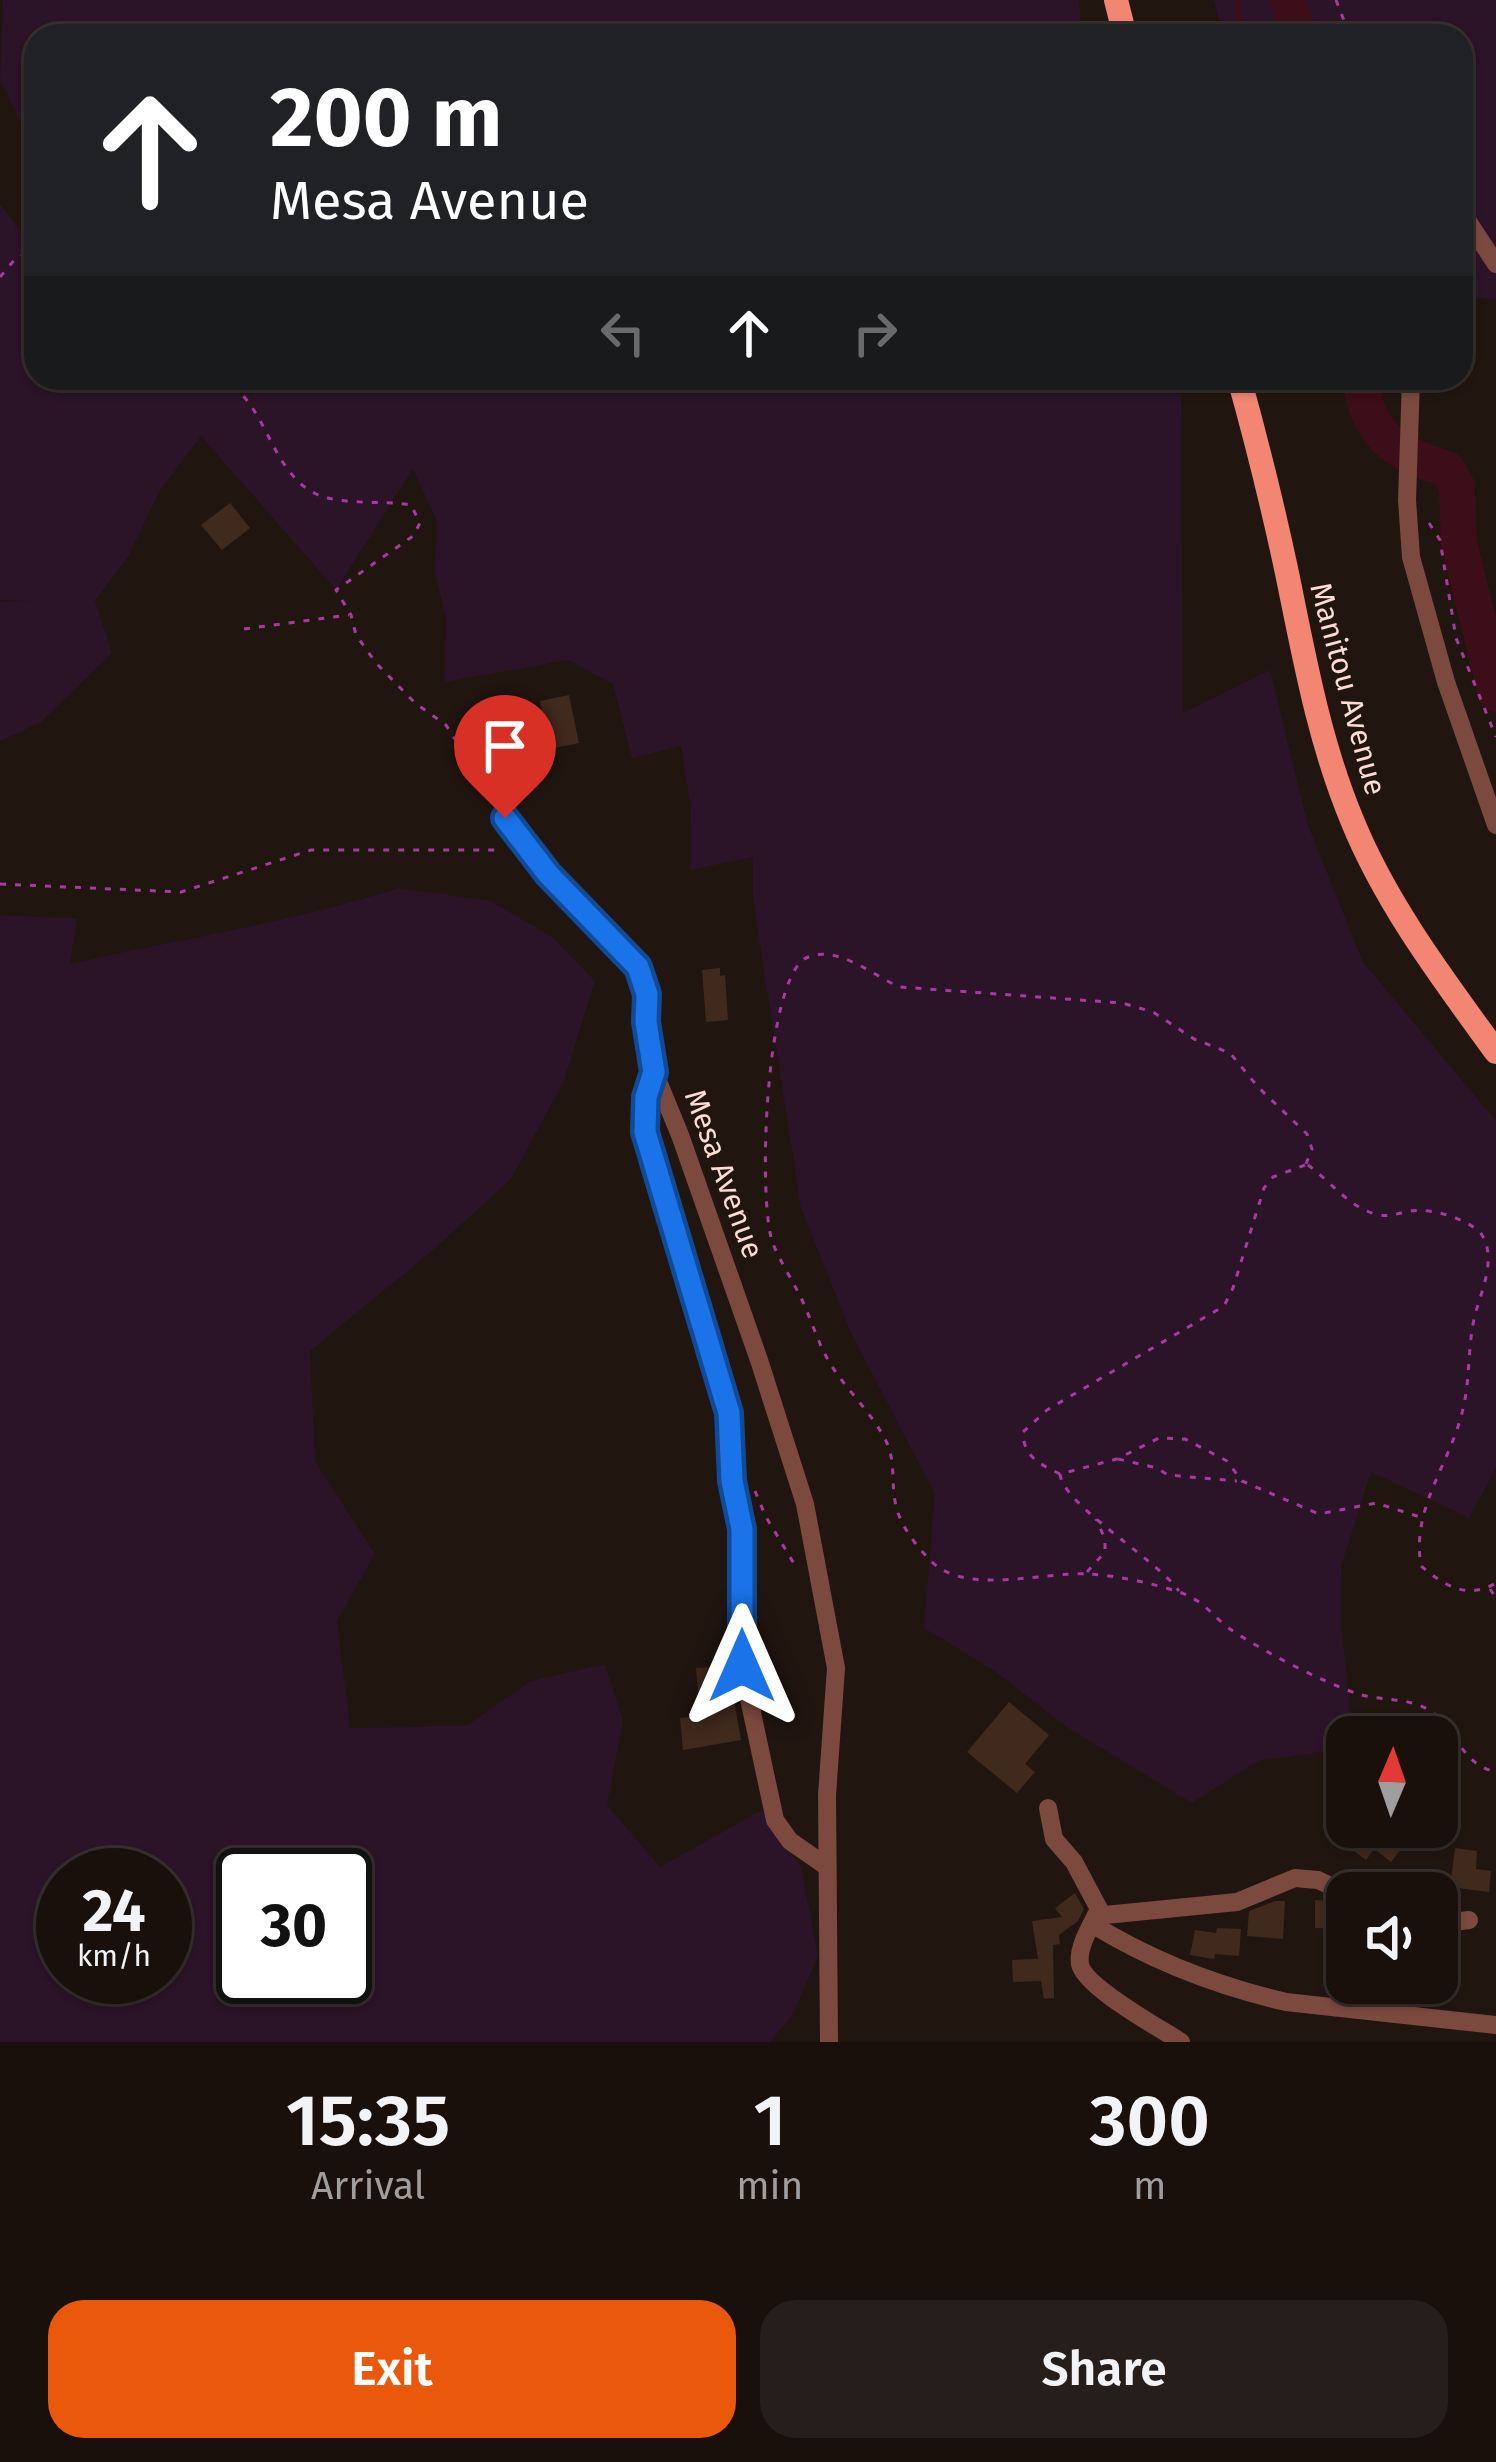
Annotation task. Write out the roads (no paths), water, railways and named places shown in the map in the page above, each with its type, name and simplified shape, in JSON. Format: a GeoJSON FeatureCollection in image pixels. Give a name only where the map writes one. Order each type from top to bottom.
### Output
{"type":"FeatureCollection","features":[{"type":"Feature","properties":{"kind":"main road","name":"Manitou Avenue"},"geometry":{"type":"LineString","coordinates":[[1242,390],[1325,742],[1352,821],[1409,927],[1496,1052]]}},
{"type":"Feature","properties":{"kind":"street"},"geometry":{"type":"LineString","coordinates":[[1473,229],[1496,264]]}},
{"type":"Feature","properties":{"kind":"street"},"geometry":{"type":"LineString","coordinates":[[1410,390],[1407,500],[1411,557],[1496,825]]}},
{"type":"Feature","properties":{"kind":"street","name":"Mesa Avenue"},"geometry":{"type":"LineString","coordinates":[[505,818],[528,850],[638,967],[647,994],[654,1072],[746,1322],[805,1504],[836,1668],[826,1866],[829,2042]]}},
{"type":"Feature","properties":{"kind":"street"},"geometry":{"type":"LineString","coordinates":[[654,1072],[646,1097],[645,1132],[729,1413],[730,1456],[742,1529],[742,1666],[775,1820],[790,1841],[826,1866]]}},
{"type":"Feature","properties":{"kind":"street"},"geometry":{"type":"LineString","coordinates":[[1048,1808],[1054,1839],[1074,1862],[1099,1909],[1080,1960],[1084,1973],[1181,2042]]}},
{"type":"Feature","properties":{"kind":"street"},"geometry":{"type":"LineString","coordinates":[[1092,1924],[1105,1915],[1237,1902],[1295,1878],[1326,1884]]}},
{"type":"Feature","properties":{"kind":"street"},"geometry":{"type":"LineString","coordinates":[[1458,1921],[1468,1920]]}},
{"type":"Feature","properties":{"kind":"street"},"geometry":{"type":"LineString","coordinates":[[1092,1924],[1154,1958],[1254,1995],[1496,2025]]}},
{"type":"Feature","properties":{"kind":"waterway"},"geometry":{"type":"LineString","coordinates":[[1239,0],[1241,24]]}},
{"type":"Feature","properties":{"kind":"waterway"},"geometry":{"type":"LineString","coordinates":[[1288,0],[1295,24]]}},
{"type":"Feature","properties":{"kind":"waterway"},"geometry":{"type":"LineString","coordinates":[[1362,390],[1369,414],[1386,439],[1412,456],[1447,469],[1457,486],[1459,543],[1496,694]]}}]}
